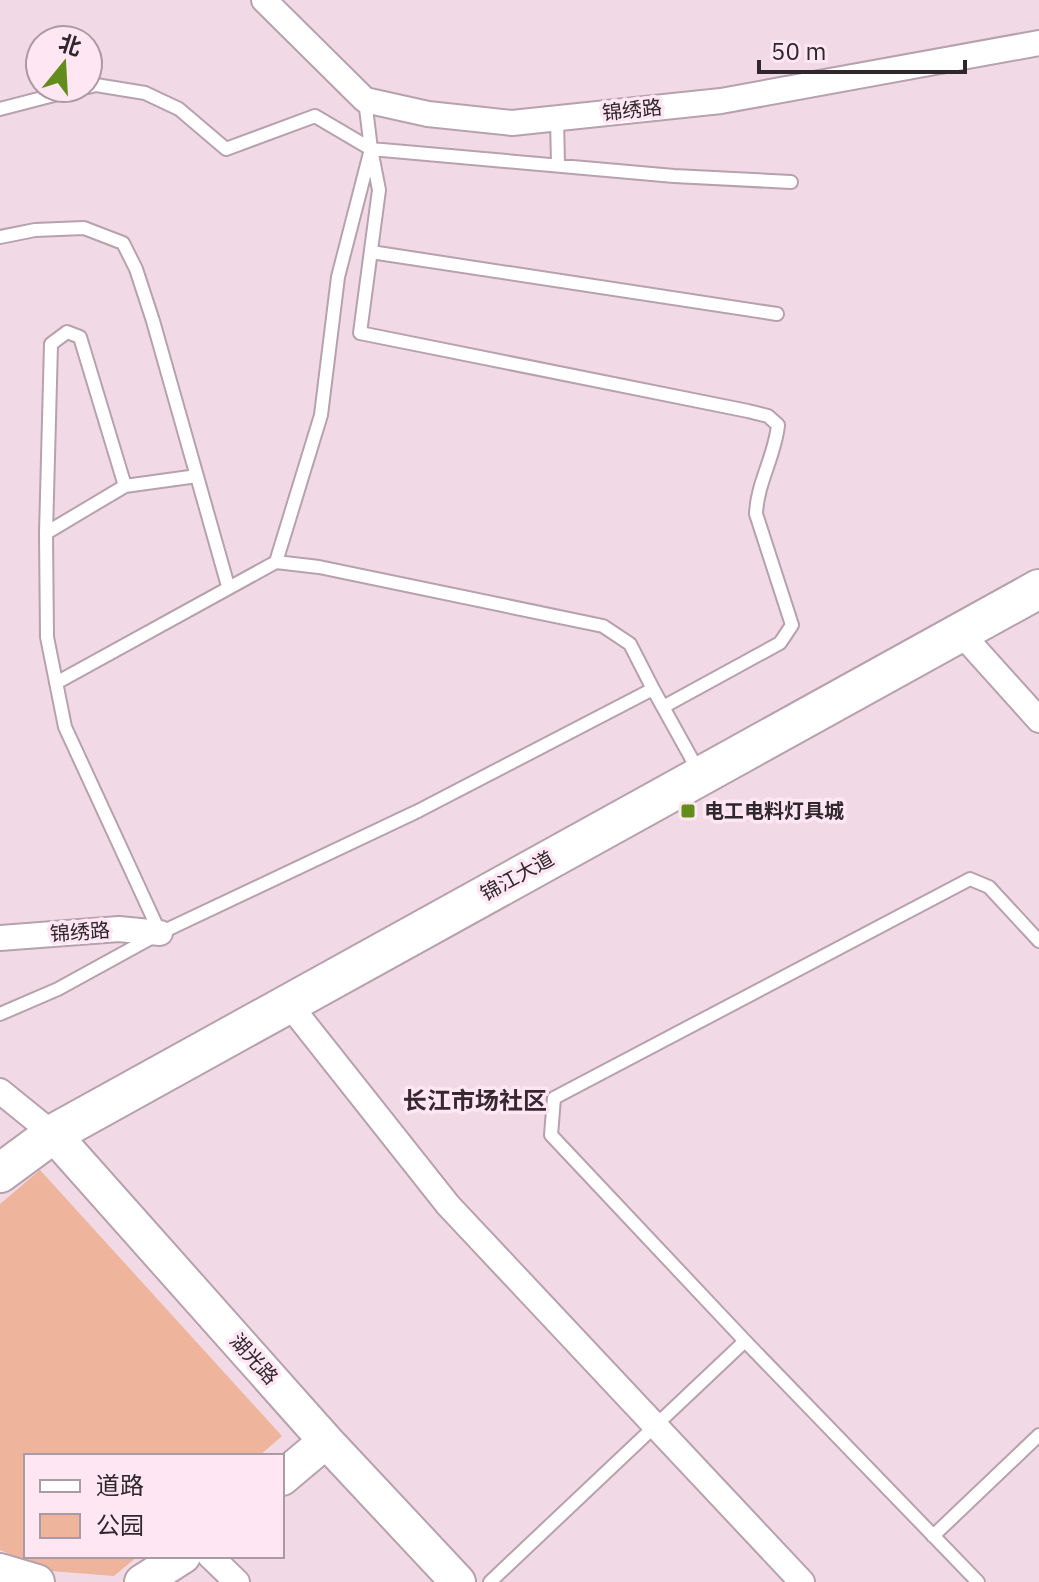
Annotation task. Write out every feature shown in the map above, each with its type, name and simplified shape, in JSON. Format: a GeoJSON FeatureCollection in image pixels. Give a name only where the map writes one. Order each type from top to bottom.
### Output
{"type":"FeatureCollection","features":[{"type":"Feature","properties":{"kind":"main road","name":"锦江大道"},"geometry":{"type":"LineString","coordinates":[[0,1173],[53,1134],[1039,589]]}},
{"type":"Feature","properties":{"kind":"main road","name":"湖光路"},"geometry":{"type":"LineString","coordinates":[[53,1134],[326,1441],[458,1582]]}},
{"type":"Feature","properties":{"kind":"main road"},"geometry":{"type":"LineString","coordinates":[[284,1476],[326,1441]]}},
{"type":"Feature","properties":{"kind":"main road"},"geometry":{"type":"LineString","coordinates":[[142,1582],[180,1558]]}},
{"type":"Feature","properties":{"kind":"main road"},"geometry":{"type":"LineString","coordinates":[[0,1571],[37,1582]]}},
{"type":"Feature","properties":{"kind":"street"},"geometry":{"type":"LineString","coordinates":[[264,0],[365,100]]}},
{"type":"Feature","properties":{"kind":"street","name":"锦绣路"},"geometry":{"type":"LineString","coordinates":[[365,100],[428,114],[512,123],[721,101],[1039,43]]}},
{"type":"Feature","properties":{"kind":"street"},"geometry":{"type":"LineString","coordinates":[[959,631],[1039,720]]}},
{"type":"Feature","properties":{"kind":"street","name":"锦绣路"},"geometry":{"type":"LineString","coordinates":[[0,938],[119,929],[160,933]]}},
{"type":"Feature","properties":{"kind":"street"},"geometry":{"type":"LineString","coordinates":[[288,1003],[448,1205],[802,1582]]}},
{"type":"Feature","properties":{"kind":"street"},"geometry":{"type":"LineString","coordinates":[[0,1091],[53,1134]]}},
{"type":"Feature","properties":{"kind":"street"},"geometry":{"type":"LineString","coordinates":[[212,1558],[237,1582]]}},
{"type":"Feature","properties":{"kind":"lane"},"geometry":{"type":"LineString","coordinates":[[104,86],[145,93],[179,109],[226,149],[315,116],[371,149],[674,176],[791,182]]}},
{"type":"Feature","properties":{"kind":"lane"},"geometry":{"type":"LineString","coordinates":[[365,100],[379,190],[360,333],[758,413],[768,416],[778,425],[776,441],[756,499],[756,514],[792,625],[780,643],[663,707]]}},
{"type":"Feature","properties":{"kind":"lane"},"geometry":{"type":"LineString","coordinates":[[0,109],[24,103]]}},
{"type":"Feature","properties":{"kind":"lane"},"geometry":{"type":"LineString","coordinates":[[557,118],[558,165]]}},
{"type":"Feature","properties":{"kind":"lane"},"geometry":{"type":"LineString","coordinates":[[276,562],[321,415],[338,277],[371,149]]}},
{"type":"Feature","properties":{"kind":"lane"},"geometry":{"type":"LineString","coordinates":[[0,237],[35,230],[84,228],[123,243],[136,269],[149,308],[228,586]]}},
{"type":"Feature","properties":{"kind":"lane"},"geometry":{"type":"LineString","coordinates":[[371,252],[777,314]]}},
{"type":"Feature","properties":{"kind":"lane"},"geometry":{"type":"LineString","coordinates":[[125,486],[80,337],[67,332],[51,344],[46,533],[47,637],[65,727],[160,933]]}},
{"type":"Feature","properties":{"kind":"lane"},"geometry":{"type":"LineString","coordinates":[[46,533],[125,486],[197,476]]}},
{"type":"Feature","properties":{"kind":"lane"},"geometry":{"type":"LineString","coordinates":[[56,683],[276,562],[319,567],[603,626],[630,644],[701,775]]}},
{"type":"Feature","properties":{"kind":"lane"},"geometry":{"type":"LineString","coordinates":[[0,1014],[58,989],[160,933],[418,811],[653,689]]}},
{"type":"Feature","properties":{"kind":"lane"},"geometry":{"type":"LineString","coordinates":[[978,1582],[551,1135],[554,1098],[970,879],[989,887],[1039,941]]}},
{"type":"Feature","properties":{"kind":"lane"},"geometry":{"type":"LineString","coordinates":[[490,1582],[745,1341]]}},
{"type":"Feature","properties":{"kind":"lane"},"geometry":{"type":"LineString","coordinates":[[933,1536],[1039,1435]]}},
{"type":"Feature","properties":{"kind":"green space"},"geometry":{"type":"Polygon","coordinates":[[[40,1170],[282,1436],[261,1454],[24,1454],[24,1558],[136,1558],[114,1576],[51,1571],[0,1550],[0,1204],[40,1170]]]}},
{"type":"Feature","properties":{"kind":"place","name":"电工电料灯具城"},"geometry":{"type":"Point","coordinates":[688,811]}},
{"type":"Feature","properties":{"kind":"district","name":"长江市场社区"},"geometry":{"type":"Point","coordinates":[475,1101]}}]}
